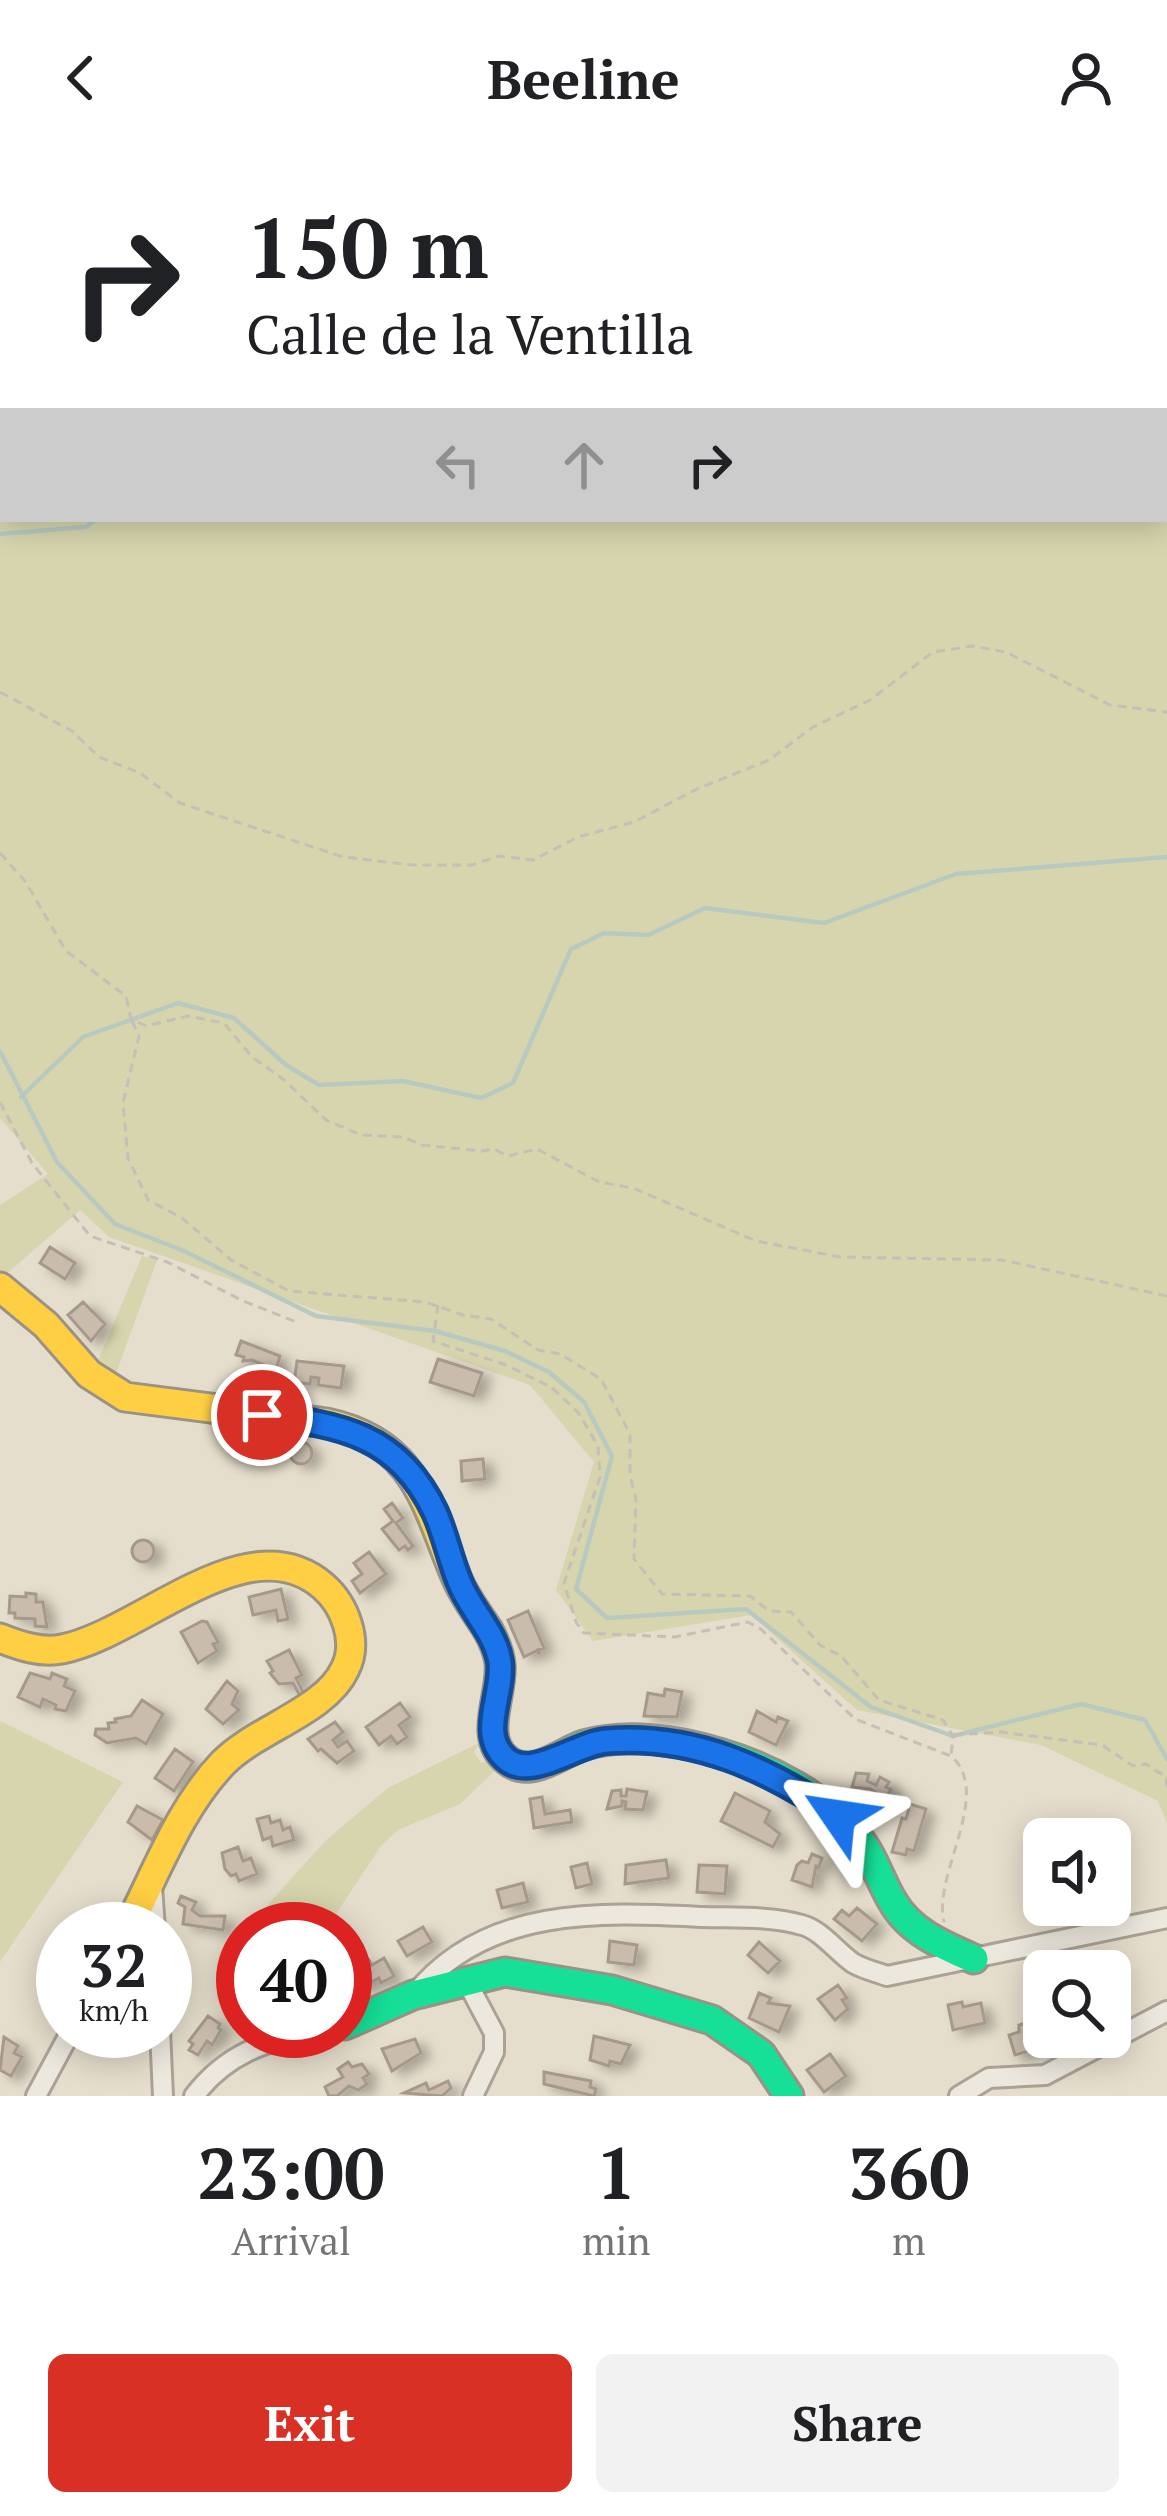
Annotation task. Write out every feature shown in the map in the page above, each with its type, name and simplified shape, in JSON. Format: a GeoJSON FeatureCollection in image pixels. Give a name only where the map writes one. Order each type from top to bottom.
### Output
{"type":"FeatureCollection","features":[{"type":"Feature","properties":{"kind":"street"},"geometry":{"type":"LineString","coordinates":[[0,1287],[46,1325],[99,1386],[125,1397],[358,1432],[398,1458],[428,1499],[461,1588],[495,1641],[501,1666],[491,1731],[495,1747],[506,1760],[517,1767],[537,1766],[585,1744],[608,1741],[701,1749],[737,1759],[838,1816],[860,1840],[895,1907],[915,1927],[968,1957]]}},
{"type":"Feature","properties":{"kind":"street"},"geometry":{"type":"LineString","coordinates":[[0,1638],[28,1649],[62,1650],[104,1639],[236,1568],[266,1563],[293,1565],[316,1578],[343,1613],[351,1637],[348,1665],[336,1685],[235,1752],[202,1789],[142,1902]]}},
{"type":"Feature","properties":{"kind":"street"},"geometry":{"type":"LineString","coordinates":[[152,1884],[153,1902]]}},
{"type":"Feature","properties":{"kind":"street"},"geometry":{"type":"LineString","coordinates":[[413,1995],[428,1977],[488,1938],[569,1915],[616,1912],[806,1926],[856,1965],[887,1976],[1167,1918]]}},
{"type":"Feature","properties":{"kind":"street"},"geometry":{"type":"LineString","coordinates":[[372,2013],[413,1995],[505,1972],[611,1990],[712,2020],[761,2054],[789,2096]]}},
{"type":"Feature","properties":{"kind":"street"},"geometry":{"type":"LineString","coordinates":[[467,1982],[494,2033],[494,2052],[473,2096]]}},
{"type":"Feature","properties":{"kind":"street"},"geometry":{"type":"LineString","coordinates":[[959,2096],[989,2078],[1045,2075],[1167,2011]]}},
{"type":"Feature","properties":{"kind":"street"},"geometry":{"type":"LineString","coordinates":[[36,2096],[56,2058]]}},
{"type":"Feature","properties":{"kind":"street"},"geometry":{"type":"LineString","coordinates":[[161,2058],[163,2096]]}},
{"type":"Feature","properties":{"kind":"street"},"geometry":{"type":"LineString","coordinates":[[194,2096],[232,2058]]}},
{"type":"Feature","properties":{"kind":"path"},"geometry":{"type":"LineString","coordinates":[[0,692],[73,731],[99,757],[140,773],[180,803],[343,857],[413,865],[472,865],[499,856],[533,860],[578,837],[634,822],[697,789],[769,760],[813,727],[871,700],[933,652],[972,646],[1006,652],[1110,705],[1167,712]]}},
{"type":"Feature","properties":{"kind":"path"},"geometry":{"type":"LineString","coordinates":[[0,853],[25,880],[66,951],[126,996],[139,1036],[123,1102],[126,1140],[128,1158],[148,1200],[182,1218],[231,1260],[290,1291],[438,1306],[491,1319],[538,1350],[560,1354],[601,1379],[630,1434],[629,1476],[636,1498],[634,1559],[662,1594],[750,1596],[769,1611],[791,1612],[820,1646],[842,1656],[879,1700],[943,1720],[953,1736],[951,1756]]}},
{"type":"Feature","properties":{"kind":"path"},"geometry":{"type":"LineString","coordinates":[[131,1019],[146,1026],[188,1016],[224,1023],[252,1057],[326,1120],[362,1136],[494,1149],[508,1156],[537,1149],[599,1182],[633,1188],[756,1240],[798,1249],[840,1257],[1002,1260],[1167,1296]]}},
{"type":"Feature","properties":{"kind":"path"},"geometry":{"type":"LineString","coordinates":[[0,1102],[32,1163],[90,1236],[167,1262],[299,1323]]}},
{"type":"Feature","properties":{"kind":"path"},"geometry":{"type":"LineString","coordinates":[[438,1306],[433,1341],[506,1364],[551,1387],[578,1412],[598,1446],[600,1477],[564,1583],[584,1634],[675,1637],[748,1622],[855,1719],[951,1756],[962,1766],[967,1780],[959,1838],[940,1905],[946,1928],[968,1957]]}},
{"type":"Feature","properties":{"kind":"path"},"geometry":{"type":"LineString","coordinates":[[953,1736],[1001,1732],[1102,1745],[1133,1766],[1146,1764],[1166,1777],[1167,1787]]}},
{"type":"Feature","properties":{"kind":"green space"},"geometry":{"type":"Polygon","coordinates":[[[0,522],[1167,522],[1167,1823],[1158,1801],[1041,1745],[857,1710],[751,1615],[593,1641],[556,1590],[594,1462],[530,1385],[109,1237],[80,1210],[3,1277],[0,1205],[48,1174],[0,1118],[0,522]]]}},
{"type":"Feature","properties":{"kind":"green space"},"geometry":{"type":"Polygon","coordinates":[[[142,1256],[157,1260],[113,1382],[95,1368],[142,1256]]]}},
{"type":"Feature","properties":{"kind":"green space"},"geometry":{"type":"Polygon","coordinates":[[[0,1721],[123,1782],[41,1902],[36,1902],[36,1909],[0,1962],[0,1721]]]}},
{"type":"Feature","properties":{"kind":"green space"},"geometry":{"type":"Polygon","coordinates":[[[481,1742],[474,1752],[481,1763],[487,1760],[497,1769],[460,1804],[398,1830],[381,1846],[344,1902],[270,1902],[325,1841],[388,1788],[481,1742]]]}},
{"type":"Feature","properties":{"kind":"building"},"geometry":{"type":"Polygon","coordinates":[[[50,1247],[75,1263],[65,1279],[40,1263],[50,1247]]]}},
{"type":"Feature","properties":{"kind":"building"},"geometry":{"type":"Polygon","coordinates":[[[83,1302],[105,1324],[91,1341],[68,1315],[83,1302]]]}},
{"type":"Feature","properties":{"kind":"building"},"geometry":{"type":"Polygon","coordinates":[[[241,1341],[280,1356],[276,1370],[243,1361],[244,1357],[236,1355],[241,1341]]]}},
{"type":"Feature","properties":{"kind":"building"},"geometry":{"type":"Polygon","coordinates":[[[438,1359],[482,1373],[474,1396],[430,1382],[438,1359]]]}},
{"type":"Feature","properties":{"kind":"building"},"geometry":{"type":"Polygon","coordinates":[[[297,1361],[344,1366],[341,1388],[318,1385],[319,1378],[311,1377],[310,1384],[294,1382],[297,1361]]]}},
{"type":"Feature","properties":{"kind":"building"},"geometry":{"type":"Polygon","coordinates":[[[301,1442],[312,1453],[301,1464],[290,1453],[301,1442]]]}},
{"type":"Feature","properties":{"kind":"building"},"geometry":{"type":"Polygon","coordinates":[[[483,1459],[485,1479],[462,1481],[461,1461],[483,1459]]]}},
{"type":"Feature","properties":{"kind":"building"},"geometry":{"type":"Polygon","coordinates":[[[392,1503],[403,1518],[396,1523],[413,1546],[408,1550],[405,1546],[399,1550],[382,1529],[393,1521],[384,1509],[392,1503]]]}},
{"type":"Feature","properties":{"kind":"building"},"geometry":{"type":"Polygon","coordinates":[[[143,1540],[154,1551],[143,1562],[132,1551],[143,1540]]]}},
{"type":"Feature","properties":{"kind":"building"},"geometry":{"type":"Polygon","coordinates":[[[369,1552],[386,1574],[360,1593],[352,1581],[362,1574],[354,1563],[369,1552]]]}},
{"type":"Feature","properties":{"kind":"building"},"geometry":{"type":"Polygon","coordinates":[[[281,1589],[288,1619],[278,1621],[276,1610],[253,1615],[249,1597],[281,1589]]]}},
{"type":"Feature","properties":{"kind":"building"},"geometry":{"type":"Polygon","coordinates":[[[26,1593],[36,1594],[36,1602],[43,1602],[47,1627],[9,1613],[10,1596],[26,1597],[26,1593]]]}},
{"type":"Feature","properties":{"kind":"building"},"geometry":{"type":"Polygon","coordinates":[[[528,1611],[544,1648],[538,1650],[540,1654],[536,1651],[524,1657],[508,1620],[528,1611]]]}},
{"type":"Feature","properties":{"kind":"building"},"geometry":{"type":"Polygon","coordinates":[[[202,1621],[218,1642],[213,1644],[217,1651],[198,1663],[181,1632],[202,1621]]]}},
{"type":"Feature","properties":{"kind":"building"},"geometry":{"type":"Polygon","coordinates":[[[289,1650],[302,1675],[296,1678],[304,1694],[300,1696],[293,1683],[279,1684],[267,1661],[289,1650]]]}},
{"type":"Feature","properties":{"kind":"building"},"geometry":{"type":"Polygon","coordinates":[[[30,1673],[67,1679],[64,1686],[75,1691],[66,1711],[43,1699],[40,1707],[18,1697],[30,1673]]]}},
{"type":"Feature","properties":{"kind":"building"},"geometry":{"type":"Polygon","coordinates":[[[227,1681],[238,1691],[232,1704],[239,1710],[223,1724],[206,1709],[227,1681]]]}},
{"type":"Feature","properties":{"kind":"building"},"geometry":{"type":"Polygon","coordinates":[[[665,1689],[682,1692],[677,1717],[644,1716],[648,1693],[664,1696],[665,1689]]]}},
{"type":"Feature","properties":{"kind":"building"},"geometry":{"type":"Polygon","coordinates":[[[142,1700],[163,1714],[146,1744],[136,1738],[107,1743],[95,1735],[96,1729],[109,1729],[108,1723],[131,1716],[142,1700]]]}},
{"type":"Feature","properties":{"kind":"building"},"geometry":{"type":"Polygon","coordinates":[[[400,1703],[410,1717],[399,1725],[407,1737],[397,1744],[391,1736],[379,1745],[366,1727],[400,1703]]]}},
{"type":"Feature","properties":{"kind":"building"},"geometry":{"type":"Polygon","coordinates":[[[757,1711],[776,1722],[778,1717],[788,1721],[776,1745],[749,1732],[757,1711]]]}},
{"type":"Feature","properties":{"kind":"building"},"geometry":{"type":"Polygon","coordinates":[[[335,1722],[343,1732],[333,1740],[338,1747],[347,1741],[354,1751],[337,1763],[308,1739],[335,1722]]]}},
{"type":"Feature","properties":{"kind":"building"},"geometry":{"type":"Polygon","coordinates":[[[175,1749],[193,1762],[174,1791],[155,1778],[175,1749]]]}},
{"type":"Feature","properties":{"kind":"building"},"geometry":{"type":"Polygon","coordinates":[[[856,1773],[869,1774],[867,1781],[876,1785],[880,1777],[889,1782],[886,1787],[891,1789],[883,1804],[883,1797],[870,1789],[852,1787],[856,1773]]]}},
{"type":"Feature","properties":{"kind":"building"},"geometry":{"type":"Polygon","coordinates":[[[627,1789],[647,1792],[643,1810],[625,1809],[622,1801],[622,1806],[607,1809],[612,1791],[621,1790],[621,1796],[626,1796],[627,1789]]]}},
{"type":"Feature","properties":{"kind":"building"},"geometry":{"type":"Polygon","coordinates":[[[735,1793],[770,1811],[765,1822],[780,1834],[773,1847],[721,1821],[735,1793]]]}},
{"type":"Feature","properties":{"kind":"building"},"geometry":{"type":"Polygon","coordinates":[[[542,1797],[545,1814],[570,1810],[572,1822],[534,1828],[530,1799],[542,1797]]]}},
{"type":"Feature","properties":{"kind":"building"},"geometry":{"type":"Polygon","coordinates":[[[910,1804],[926,1809],[914,1851],[907,1849],[906,1855],[892,1852],[902,1818],[906,1819],[910,1804]]]}},
{"type":"Feature","properties":{"kind":"building"},"geometry":{"type":"Polygon","coordinates":[[[137,1806],[163,1820],[152,1840],[128,1822],[137,1806]]]}},
{"type":"Feature","properties":{"kind":"building"},"geometry":{"type":"Polygon","coordinates":[[[269,1816],[271,1823],[280,1820],[283,1830],[290,1827],[294,1840],[273,1846],[271,1837],[263,1840],[257,1819],[269,1816]]]}},
{"type":"Feature","properties":{"kind":"building"},"geometry":{"type":"Polygon","coordinates":[[[238,1847],[243,1861],[251,1858],[257,1874],[239,1881],[225,1869],[222,1853],[238,1847]]]}},
{"type":"Feature","properties":{"kind":"building"},"geometry":{"type":"Polygon","coordinates":[[[812,1854],[822,1858],[812,1887],[792,1880],[797,1865],[808,1863],[812,1854]]]}},
{"type":"Feature","properties":{"kind":"building"},"geometry":{"type":"Polygon","coordinates":[[[666,1860],[669,1878],[625,1884],[626,1865],[666,1860]]]}},
{"type":"Feature","properties":{"kind":"building"},"geometry":{"type":"Polygon","coordinates":[[[587,1863],[592,1884],[576,1888],[571,1867],[587,1863]]]}},
{"type":"Feature","properties":{"kind":"building"},"geometry":{"type":"Polygon","coordinates":[[[699,1865],[727,1866],[725,1894],[697,1892],[699,1865]]]}},
{"type":"Feature","properties":{"kind":"building"},"geometry":{"type":"Polygon","coordinates":[[[523,1883],[528,1902],[502,1908],[497,1890],[523,1883]]]}},
{"type":"Feature","properties":{"kind":"building"},"geometry":{"type":"Polygon","coordinates":[[[857,1908],[877,1924],[862,1941],[834,1919],[842,1910],[849,1916],[857,1908]]]}},
{"type":"Feature","properties":{"kind":"building"},"geometry":{"type":"Polygon","coordinates":[[[192,1910],[200,1916],[216,1916],[216,1929],[192,1925],[192,1910]]]}},
{"type":"Feature","properties":{"kind":"building"},"geometry":{"type":"Polygon","coordinates":[[[423,1927],[432,1942],[407,1956],[398,1941],[423,1927]]]}},
{"type":"Feature","properties":{"kind":"building"},"geometry":{"type":"Polygon","coordinates":[[[610,1941],[637,1945],[634,1965],[608,1962],[610,1941]]]}},
{"type":"Feature","properties":{"kind":"building"},"geometry":{"type":"Polygon","coordinates":[[[759,1942],[780,1961],[768,1973],[748,1955],[759,1942]]]}},
{"type":"Feature","properties":{"kind":"building"},"geometry":{"type":"Polygon","coordinates":[[[384,1958],[394,1976],[372,1982],[372,1965],[384,1958]]]}},
{"type":"Feature","properties":{"kind":"building"},"geometry":{"type":"Polygon","coordinates":[[[838,1985],[848,2009],[835,2020],[818,1999],[838,1985]]]}},
{"type":"Feature","properties":{"kind":"building"},"geometry":{"type":"Polygon","coordinates":[[[759,1993],[771,1998],[768,2003],[790,2006],[779,2032],[749,2018],[759,1993]]]}},
{"type":"Feature","properties":{"kind":"building"},"geometry":{"type":"Polygon","coordinates":[[[962,2002],[963,2007],[981,2003],[985,2023],[953,2030],[948,2005],[962,2002]]]}},
{"type":"Feature","properties":{"kind":"building"},"geometry":{"type":"Polygon","coordinates":[[[208,2016],[216,2021],[216,2038],[212,2045],[207,2041],[198,2055],[192,2052],[192,2037],[208,2016]]]}},
{"type":"Feature","properties":{"kind":"building"},"geometry":{"type":"Polygon","coordinates":[[[1023,2024],[1023,2053],[1015,2055],[1009,2035],[1019,2032],[1023,2024]]]}},
{"type":"Feature","properties":{"kind":"building"},"geometry":{"type":"Polygon","coordinates":[[[594,2036],[630,2045],[621,2064],[590,2060],[594,2036]]]}},
{"type":"Feature","properties":{"kind":"building"},"geometry":{"type":"Polygon","coordinates":[[[4,2037],[18,2046],[14,2053],[22,2057],[11,2076],[0,2070],[4,2037]]]}},
{"type":"Feature","properties":{"kind":"building"},"geometry":{"type":"Polygon","coordinates":[[[415,2039],[421,2053],[392,2071],[382,2049],[415,2039]]]}},
{"type":"Feature","properties":{"kind":"building"},"geometry":{"type":"Polygon","coordinates":[[[830,2054],[846,2076],[824,2092],[807,2070],[830,2054]]]}},
{"type":"Feature","properties":{"kind":"building"},"geometry":{"type":"Polygon","coordinates":[[[348,2062],[352,2067],[362,2064],[369,2074],[363,2078],[367,2084],[329,2096],[325,2087],[343,2077],[338,2069],[348,2062]]]}},
{"type":"Feature","properties":{"kind":"building"},"geometry":{"type":"Polygon","coordinates":[[[544,2072],[591,2081],[594,2096],[544,2084],[544,2072]]]}},
{"type":"Feature","properties":{"kind":"building"},"geometry":{"type":"Polygon","coordinates":[[[448,2081],[451,2088],[442,2096],[404,2093],[426,2083],[429,2090],[448,2081]]]}},
{"type":"Feature","properties":{"kind":"waterway"},"geometry":{"type":"LineString","coordinates":[[0,534],[86,527],[92,522]]}},
{"type":"Feature","properties":{"kind":"waterway"},"geometry":{"type":"LineString","coordinates":[[21,1097],[83,1037],[178,1003],[234,1018],[286,1065],[319,1085],[403,1081],[481,1098],[513,1083],[571,949],[604,933],[648,935],[705,908],[824,923],[956,874],[1167,857]]}},
{"type":"Feature","properties":{"kind":"waterway"},"geometry":{"type":"LineString","coordinates":[[0,1051],[57,1162],[115,1224],[184,1251],[316,1316],[435,1331],[505,1351],[549,1372],[584,1402],[612,1456],[576,1589],[607,1618],[746,1609],[871,1707],[953,1736],[1081,1704],[1145,1720],[1167,1759]]}},
{"type":"Feature","properties":{"kind":"traffic: fast"},"geometry":{"type":"LineString","coordinates":[[488,1630],[500,1664],[494,1740],[507,1760],[536,1766],[584,1745],[635,1739],[686,1745],[757,1767],[829,1809],[864,1845],[900,1913],[929,1937],[974,1959]]}},
{"type":"Feature","properties":{"kind":"traffic: fast"},"geometry":{"type":"LineString","coordinates":[[372,2013],[413,1995],[505,1972],[612,1990],[712,2020],[761,2054],[789,2096]]}},
{"type":"Feature","properties":{"kind":"traffic: slow"},"geometry":{"type":"LineString","coordinates":[[0,1287],[46,1325],[89,1374],[125,1397],[327,1423],[382,1446],[415,1482],[461,1588],[488,1630]]}},
{"type":"Feature","properties":{"kind":"traffic: slow"},"geometry":{"type":"LineString","coordinates":[[0,1638],[38,1649],[62,1649],[93,1639],[228,1573],[262,1566],[293,1569],[323,1586],[343,1613],[351,1647],[336,1684],[223,1763],[181,1821],[140,1902]]}},
{"type":"Feature","properties":{"kind":"route"},"geometry":{"type":"LineString","coordinates":[[262,1415],[358,1432],[398,1458],[419,1484],[436,1515],[461,1588],[495,1641],[500,1690],[491,1731],[495,1747],[506,1760],[517,1767],[537,1766],[585,1744],[608,1741],[701,1749],[774,1776],[838,1816]]}}]}
